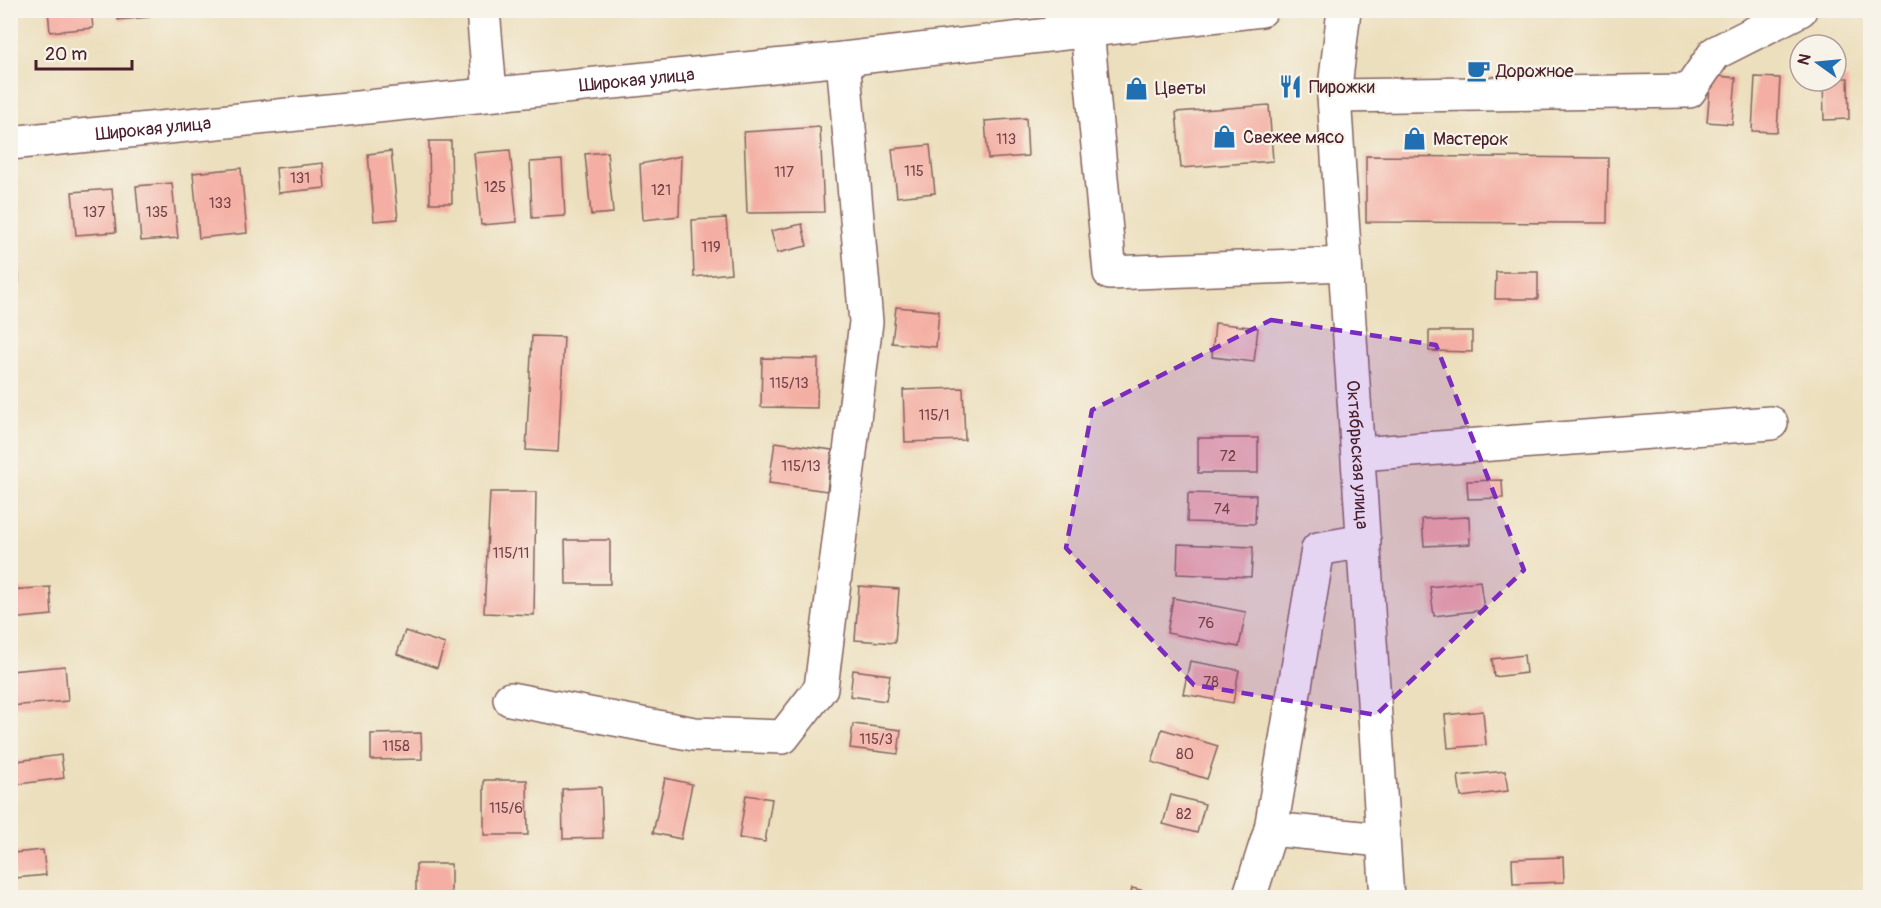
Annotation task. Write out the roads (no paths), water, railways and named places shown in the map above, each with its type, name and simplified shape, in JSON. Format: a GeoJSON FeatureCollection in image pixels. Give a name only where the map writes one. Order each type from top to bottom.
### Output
{"type":"FeatureCollection","features":[{"type":"Feature","properties":{"kind":"main road"},"geometry":{"type":"LineString","coordinates":[[483,10],[490,93]]}},
{"type":"Feature","properties":{"kind":"main road","name":"Широкая улица"},"geometry":{"type":"LineString","coordinates":[[10,143],[843,59],[1070,24],[1261,10]]}},
{"type":"Feature","properties":{"kind":"main road","name":"Октябрьская улица"},"geometry":{"type":"LineString","coordinates":[[1344,10],[1334,96],[1359,454],[1381,840],[1387,897]]}},
{"type":"Feature","properties":{"kind":"main road"},"geometry":{"type":"LineString","coordinates":[[1334,96],[1689,91],[1715,53],[1800,10]]}},
{"type":"Feature","properties":{"kind":"main road"},"geometry":{"type":"LineString","coordinates":[[1070,24],[1110,273],[1345,264]]}},
{"type":"Feature","properties":{"kind":"main road"},"geometry":{"type":"LineString","coordinates":[[510,699],[694,734],[783,737],[821,688],[866,322],[843,59]]}},
{"type":"Feature","properties":{"kind":"main road"},"geometry":{"type":"LineString","coordinates":[[1359,454],[1771,423]]}},
{"type":"Feature","properties":{"kind":"main road"},"geometry":{"type":"LineString","coordinates":[[1249,897],[1271,829],[1318,549],[1364,541]]}},
{"type":"Feature","properties":{"kind":"main road"},"geometry":{"type":"LineString","coordinates":[[1271,829],[1381,840]]}},
{"type":"Feature","properties":{"kind":"place","name":"Дорожное"},"geometry":{"type":"Point","coordinates":[1478,71]}},
{"type":"Feature","properties":{"kind":"place","name":"Пирожки"},"geometry":{"type":"Point","coordinates":[1291,87]}},
{"type":"Feature","properties":{"kind":"place","name":"Цветы"},"geometry":{"type":"Point","coordinates":[1137,88]}},
{"type":"Feature","properties":{"kind":"place","name":"Свежее мясо"},"geometry":{"type":"Point","coordinates":[1225,137]}},
{"type":"Feature","properties":{"kind":"place","name":"Мастерок"},"geometry":{"type":"Point","coordinates":[1415,139]}}]}
